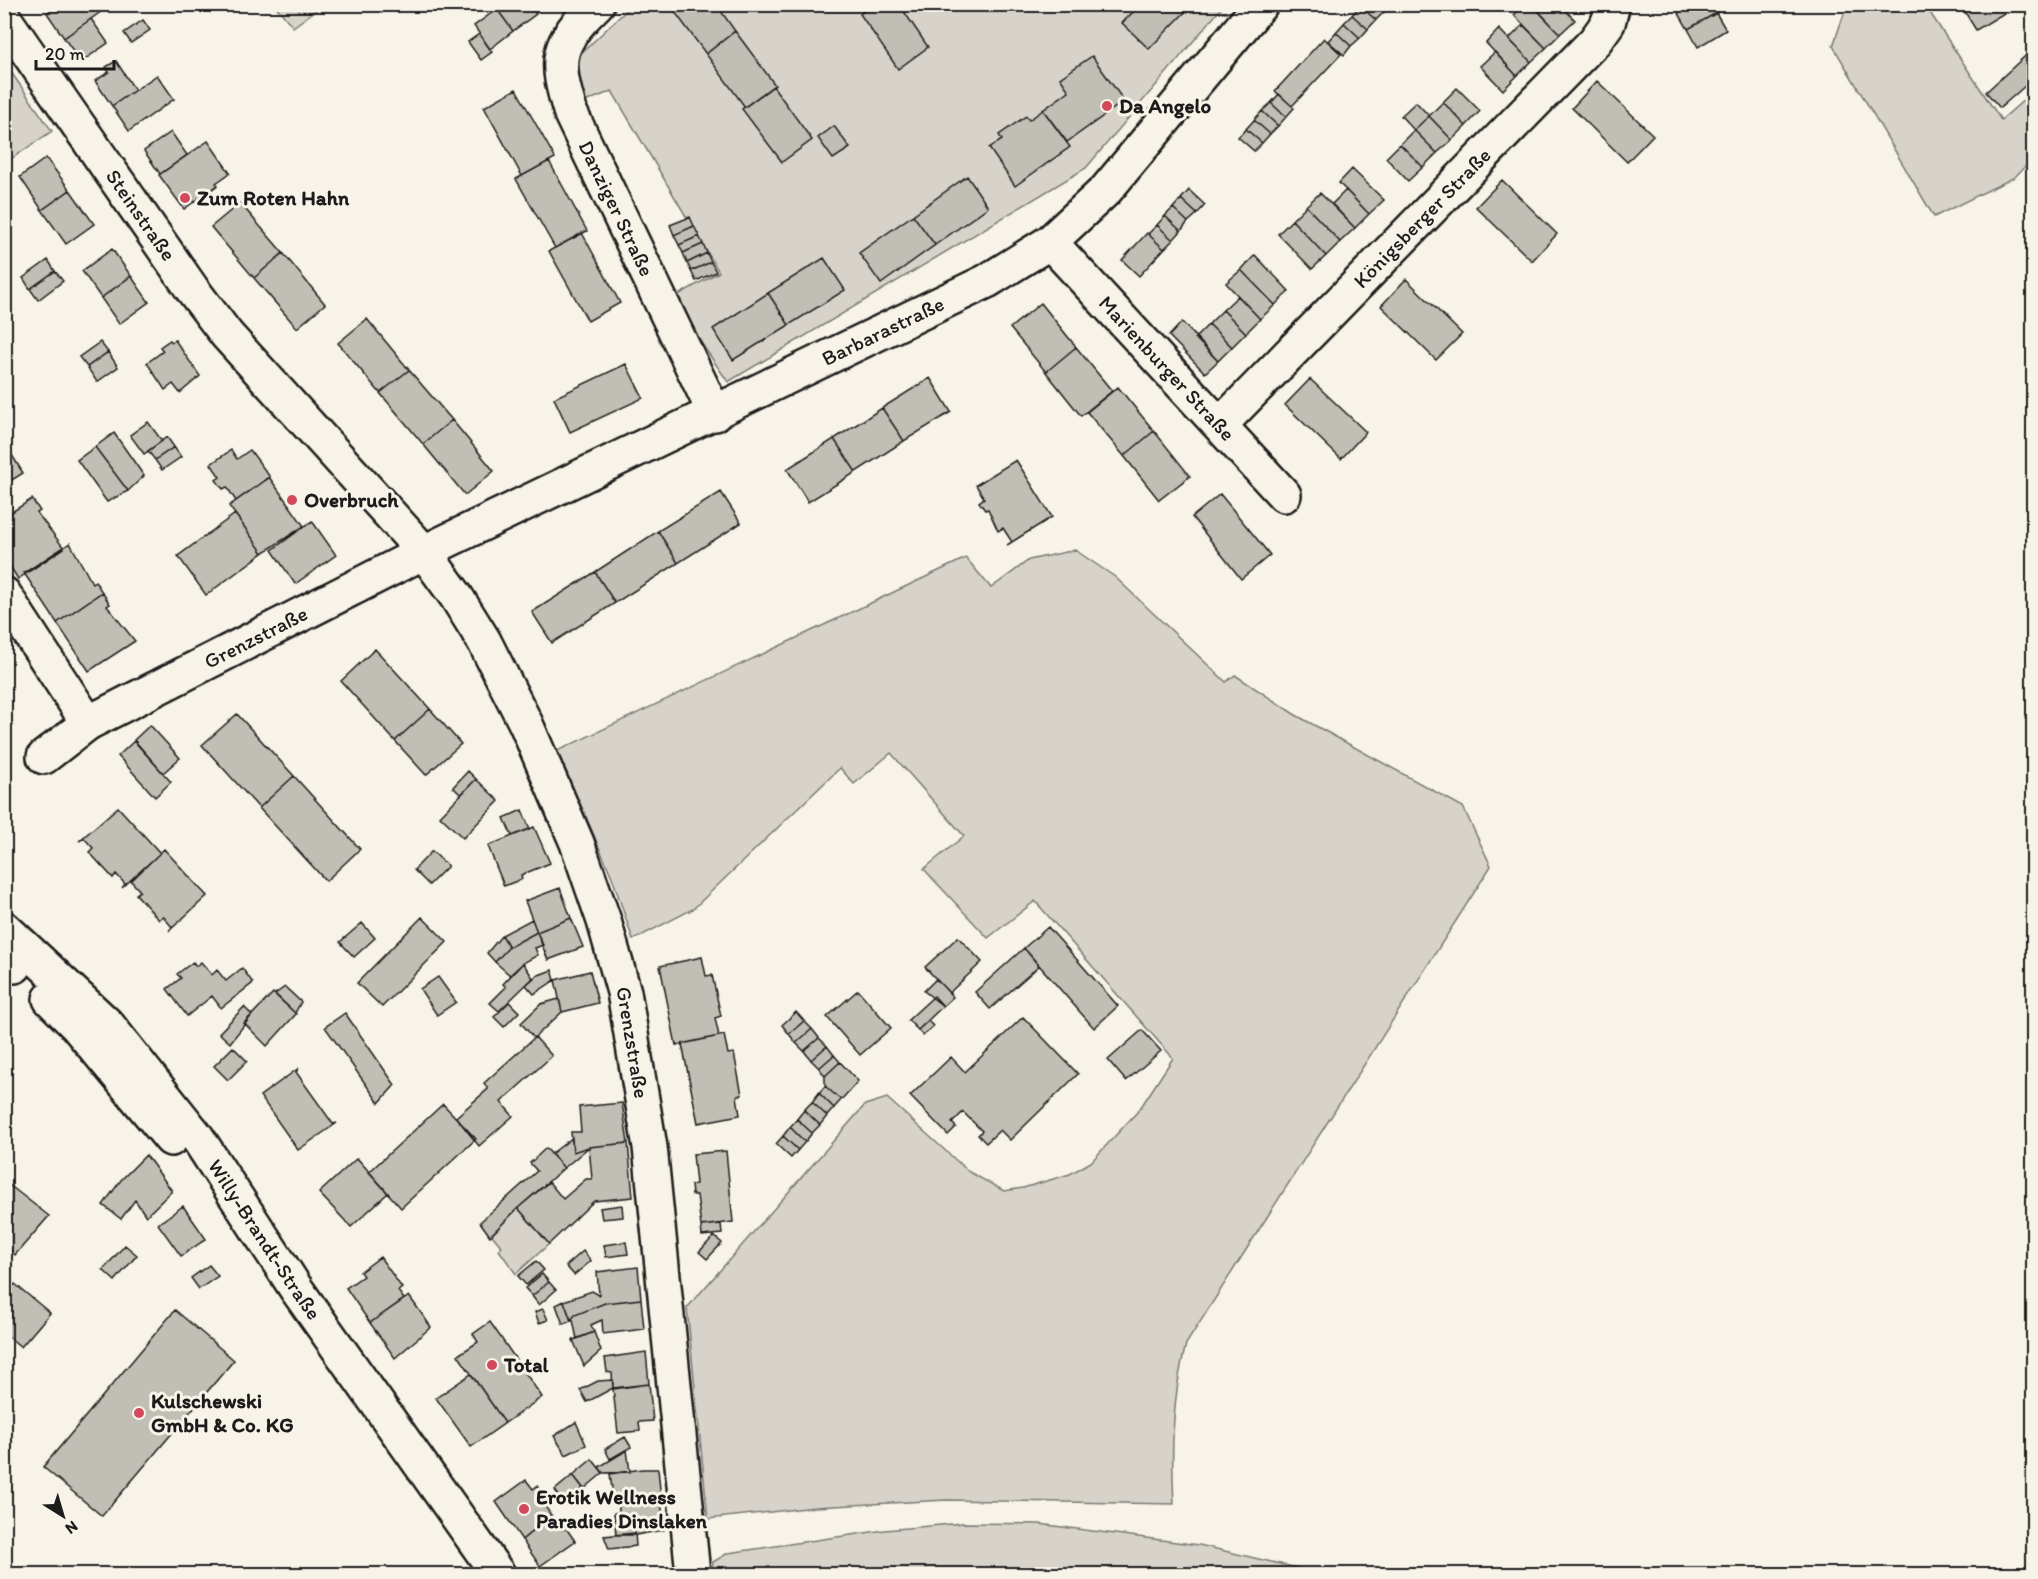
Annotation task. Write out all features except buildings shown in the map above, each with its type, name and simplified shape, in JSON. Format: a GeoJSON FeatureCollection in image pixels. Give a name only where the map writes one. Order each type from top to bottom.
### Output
{"type":"FeatureCollection","features":[{"type":"Feature","properties":{"kind":"street","name":"Danziger Straße"},"geometry":{"type":"LineString","coordinates":[[597,4],[577,23],[565,43],[559,74],[571,114],[715,414]]}},
{"type":"Feature","properties":{"kind":"street","name":"Barbarastraße"},"geometry":{"type":"LineString","coordinates":[[424,552],[715,414],[987,281],[1050,242],[1106,190],[1261,4]]}},
{"type":"Feature","properties":{"kind":"street","name":"Königsberger Straße"},"geometry":{"type":"LineString","coordinates":[[1221,424],[1595,41],[1608,23],[1613,4]]}},
{"type":"Feature","properties":{"kind":"street","name":"Steinstraße"},"geometry":{"type":"LineString","coordinates":[[4,18],[192,289],[227,335],[288,403]]}},
{"type":"Feature","properties":{"kind":"street","name":"Marienburger Straße"},"geometry":{"type":"LineString","coordinates":[[1050,242],[1221,424],[1284,495]]}},
{"type":"Feature","properties":{"kind":"street","name":"Grenzstraße"},"geometry":{"type":"LineString","coordinates":[[288,403],[424,552],[456,596],[484,641],[526,724],[577,843],[604,921],[624,992],[650,1147],[693,1575]]}},
{"type":"Feature","properties":{"kind":"street","name":"Grenzstraße"},"geometry":{"type":"LineString","coordinates":[[44,757],[88,723],[424,552]]}},
{"type":"Feature","properties":{"kind":"street"},"geometry":{"type":"LineString","coordinates":[[4,594],[88,723]]}},
{"type":"Feature","properties":{"kind":"street","name":"Willy-Brandt-Straße"},"geometry":{"type":"LineString","coordinates":[[4,928],[108,1025],[197,1137],[297,1290],[498,1575]]}},
{"type":"Feature","properties":{"kind":"street"},"geometry":{"type":"LineString","coordinates":[[8,962],[76,1025],[297,1290]]}},
{"type":"Feature","properties":{"kind":"shaded area"},"geometry":{"type":"Polygon","coordinates":[[[275,5],[323,5],[293,27],[275,5]]]}},
{"type":"Feature","properties":{"kind":"shaded area"},"geometry":{"type":"Polygon","coordinates":[[[632,5],[1224,5],[1086,168],[728,382],[671,299],[719,272],[612,91],[580,104],[574,60],[632,5]]]}},
{"type":"Feature","properties":{"kind":"shaded area"},"geometry":{"type":"Polygon","coordinates":[[[1847,5],[1925,5],[2001,120],[2033,92],[2033,158],[2015,177],[1934,217],[1833,46],[1847,5]]]}},
{"type":"Feature","properties":{"kind":"shaded area"},"geometry":{"type":"Polygon","coordinates":[[[4,62],[52,131],[5,163],[4,163],[4,62]]]}},
{"type":"Feature","properties":{"kind":"shaded area"},"geometry":{"type":"Polygon","coordinates":[[[1075,550],[1115,577],[1226,682],[1235,675],[1294,714],[1463,807],[1491,866],[1186,1344],[1175,1404],[1174,1504],[946,1500],[815,1507],[708,1519],[687,1308],[865,1105],[887,1098],[969,1172],[1004,1191],[1023,1188],[1070,1174],[1091,1162],[1139,1110],[1173,1058],[1035,901],[988,938],[933,879],[924,869],[964,836],[891,753],[854,784],[840,768],[693,909],[633,940],[612,877],[557,751],[966,558],[991,588],[1029,560],[1075,550]]]}},
{"type":"Feature","properties":{"kind":"shaded area"},"geometry":{"type":"Polygon","coordinates":[[[518,1208],[549,1244],[516,1274],[499,1250],[502,1247],[492,1235],[518,1208]]]}},
{"type":"Feature","properties":{"kind":"shaded area"},"geometry":{"type":"Polygon","coordinates":[[[963,1523],[1039,1524],[1199,1545],[1323,1574],[711,1574],[713,1562],[728,1553],[885,1530],[963,1523]]]}},
{"type":"Feature","properties":{"kind":"place","name":"Da Angelo"},"geometry":{"type":"Point","coordinates":[1107,106]}},
{"type":"Feature","properties":{"kind":"place","name":"Zum Roten Hahn"},"geometry":{"type":"Point","coordinates":[185,198]}},
{"type":"Feature","properties":{"kind":"place","name":"Overbruch"},"geometry":{"type":"Point","coordinates":[292,500]}},
{"type":"Feature","properties":{"kind":"place","name":"Total"},"geometry":{"type":"Point","coordinates":[492,1365]}},
{"type":"Feature","properties":{"kind":"place","name":"Kulschewski GmbH & Co. KG"},"geometry":{"type":"Point","coordinates":[139,1413]}},
{"type":"Feature","properties":{"kind":"place","name":"Erotik Wellness Paradies Dinslaken"},"geometry":{"type":"Point","coordinates":[524,1509]}}]}
